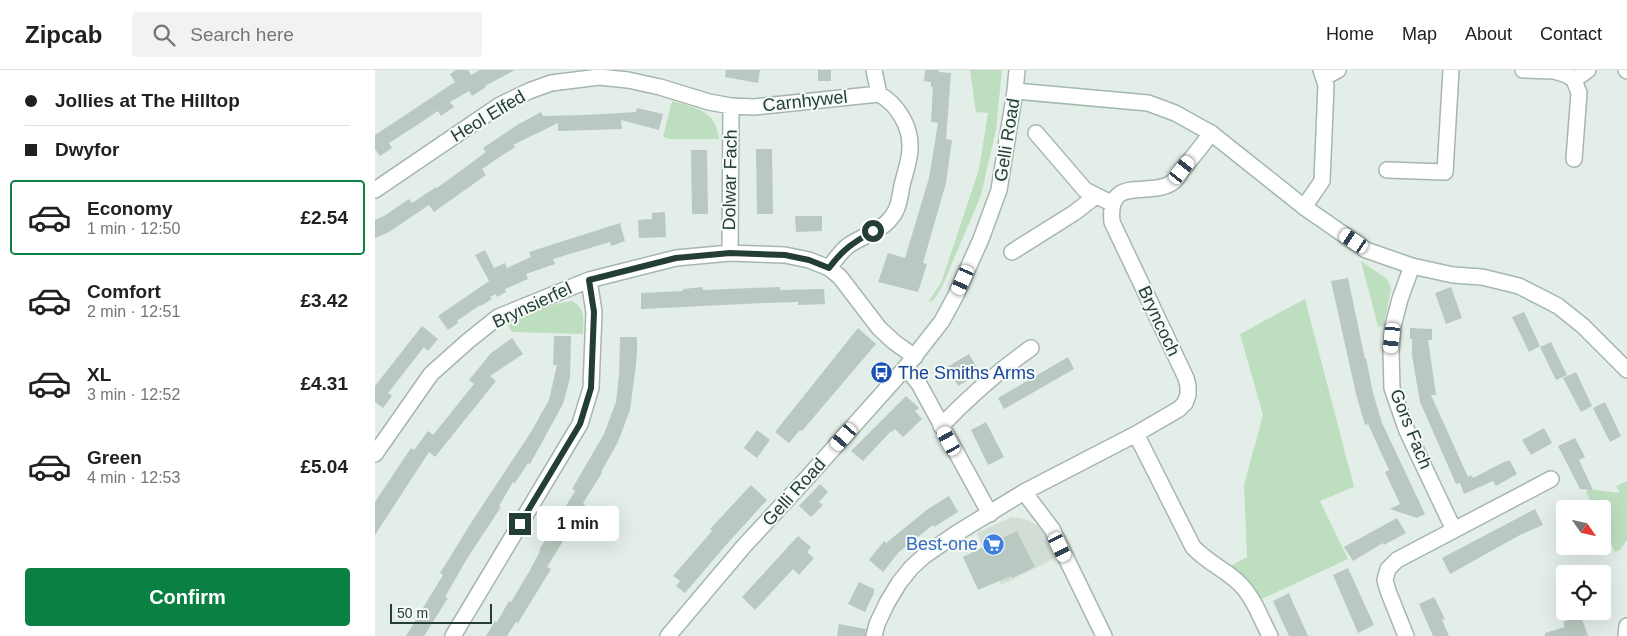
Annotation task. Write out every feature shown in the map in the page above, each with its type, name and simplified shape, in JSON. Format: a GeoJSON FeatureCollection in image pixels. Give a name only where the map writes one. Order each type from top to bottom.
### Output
{"type":"FeatureCollection","features":[{"type":"Feature","properties":{"kind":"street"},"geometry":{"type":"LineString","coordinates":[[829,268],[849,245],[885,224],[892,217],[897,207],[910,147],[908,132],[895,106],[879,94],[874,70]]}},
{"type":"Feature","properties":{"kind":"street","name":"Gelli Road"},"geometry":{"type":"LineString","coordinates":[[668,636],[744,546],[910,362],[947,312],[981,240],[999,190],[1017,70]]}},
{"type":"Feature","properties":{"kind":"street"},"geometry":{"type":"LineString","coordinates":[[1387,170],[1445,172],[1451,70]]}},
{"type":"Feature","properties":{"kind":"street"},"geometry":{"type":"LineString","coordinates":[[1525,70],[1554,72],[1567,75],[1574,80],[1579,93],[1574,159]]}},
{"type":"Feature","properties":{"kind":"street"},"geometry":{"type":"LineString","coordinates":[[1574,80],[1588,70]]}},
{"type":"Feature","properties":{"kind":"street"},"geometry":{"type":"LineString","coordinates":[[1304,207],[1322,182],[1328,72]]}},
{"type":"Feature","properties":{"kind":"street","name":"Heol Elfed"},"geometry":{"type":"LineString","coordinates":[[375,190],[499,105],[551,83],[599,77],[628,80],[660,87],[709,102],[731,106]]}},
{"type":"Feature","properties":{"kind":"street"},"geometry":{"type":"LineString","coordinates":[[1015,91],[1148,103],[1175,114],[1211,133],[1304,207],[1366,250],[1412,266],[1453,275],[1482,277],[1519,286],[1558,306],[1583,326],[1627,370]]}},
{"type":"Feature","properties":{"kind":"street","name":"Carnhywel"},"geometry":{"type":"LineString","coordinates":[[731,106],[754,106],[879,94]]}},
{"type":"Feature","properties":{"kind":"street","name":"Dolwar Fach"},"geometry":{"type":"LineString","coordinates":[[730,253],[731,106]]}},
{"type":"Feature","properties":{"kind":"street"},"geometry":{"type":"LineString","coordinates":[[1035,133],[1085,190],[1113,204],[1119,195],[1127,190],[1157,188],[1173,182],[1211,133]]}},
{"type":"Feature","properties":{"kind":"street"},"geometry":{"type":"LineString","coordinates":[[1012,252],[1074,213],[1096,196]]}},
{"type":"Feature","properties":{"kind":"street","name":"Bryncoch"},"geometry":{"type":"LineString","coordinates":[[874,636],[877,624],[899,583],[924,556],[957,533],[1024,492],[1137,434],[1179,409],[1185,403],[1188,395],[1186,378],[1111,222],[1113,204]]}},
{"type":"Feature","properties":{"kind":"street","name":"Brynsierfel"},"geometry":{"type":"LineString","coordinates":[[375,454],[431,374],[498,317],[589,280],[676,258],[730,253],[785,255],[809,260],[829,268],[840,277],[879,328],[894,342],[910,362],[941,426],[990,514]]}},
{"type":"Feature","properties":{"kind":"street","name":"Gors Fach"},"geometry":{"type":"LineString","coordinates":[[1412,266],[1393,326],[1391,351],[1392,388],[1407,431],[1454,530]]}},
{"type":"Feature","properties":{"kind":"street"},"geometry":{"type":"LineString","coordinates":[[453,636],[580,424],[591,388],[594,312],[589,280]]}},
{"type":"Feature","properties":{"kind":"street"},"geometry":{"type":"LineString","coordinates":[[941,426],[967,399],[1011,362],[1031,348]]}},
{"type":"Feature","properties":{"kind":"street"},"geometry":{"type":"LineString","coordinates":[[1137,434],[1193,547],[1203,558],[1240,584],[1254,602],[1269,636]]}},
{"type":"Feature","properties":{"kind":"street"},"geometry":{"type":"LineString","coordinates":[[1406,636],[1385,580],[1388,569],[1397,560],[1551,479]]}},
{"type":"Feature","properties":{"kind":"street"},"geometry":{"type":"LineString","coordinates":[[1024,492],[1051,529],[1104,636]]}},
{"type":"Feature","properties":{"kind":"street"},"geometry":{"type":"LineString","coordinates":[[1626,636],[1627,626]]}},
{"type":"Feature","properties":{"kind":"shaded area"},"geometry":{"type":"Polygon","coordinates":[[[1012,517],[1028,520],[1039,527],[1044,532],[1057,557],[1001,585],[977,533],[1012,517]]]}},
{"type":"Feature","properties":{"kind":"green space"},"geometry":{"type":"Polygon","coordinates":[[[970,70],[1002,70],[996,130],[981,195],[942,287],[933,301],[928,302],[941,283],[979,169],[988,113],[976,112],[970,70]]]}},
{"type":"Feature","properties":{"kind":"green space"},"geometry":{"type":"Polygon","coordinates":[[[672,101],[697,108],[709,116],[714,122],[719,139],[670,139],[663,137],[672,101]]]}},
{"type":"Feature","properties":{"kind":"green space"},"geometry":{"type":"Polygon","coordinates":[[[1361,261],[1387,279],[1391,288],[1384,326],[1378,327],[1361,261]]]}},
{"type":"Feature","properties":{"kind":"green space"},"geometry":{"type":"Polygon","coordinates":[[[1305,299],[1354,487],[1320,501],[1348,559],[1262,599],[1230,566],[1247,557],[1244,485],[1263,415],[1240,334],[1305,299]]]}},
{"type":"Feature","properties":{"kind":"green space"},"geometry":{"type":"Polygon","coordinates":[[[572,301],[582,311],[583,334],[512,332],[508,325],[546,307],[572,301]]]}},
{"type":"Feature","properties":{"kind":"green space"},"geometry":{"type":"Polygon","coordinates":[[[1627,481],[1627,540],[1620,550],[1615,552],[1611,543],[1611,500],[1590,500],[1586,492],[1588,489],[1620,493],[1616,486],[1627,481]]]}},
{"type":"Feature","properties":{"kind":"building"},"geometry":{"type":"Polygon","coordinates":[[[456,70],[468,70],[471,75],[480,70],[515,70],[485,86],[472,96],[469,91],[450,102],[454,107],[441,116],[438,111],[389,143],[392,148],[380,156],[375,149],[375,135],[455,82],[450,74],[456,70]]]}},
{"type":"Feature","properties":{"kind":"building"},"geometry":{"type":"Polygon","coordinates":[[[726,70],[760,70],[758,83],[725,77],[726,70]]]}},
{"type":"Feature","properties":{"kind":"building"},"geometry":{"type":"Polygon","coordinates":[[[818,70],[831,70],[831,81],[818,81],[818,70]]]}},
{"type":"Feature","properties":{"kind":"building"},"geometry":{"type":"Polygon","coordinates":[[[925,70],[939,70],[939,72],[951,73],[946,139],[952,140],[946,183],[923,263],[927,264],[918,292],[878,282],[888,253],[905,258],[929,178],[938,123],[931,122],[933,87],[931,87],[931,82],[924,81],[925,70]]]}},
{"type":"Feature","properties":{"kind":"building"},"geometry":{"type":"Polygon","coordinates":[[[637,108],[663,114],[659,130],[621,120],[622,129],[558,131],[558,123],[513,145],[515,147],[482,169],[486,175],[434,212],[429,205],[389,232],[375,238],[375,220],[409,199],[412,203],[437,188],[486,152],[483,148],[517,125],[541,112],[543,116],[584,115],[636,112],[637,108]]]}},
{"type":"Feature","properties":{"kind":"building"},"geometry":{"type":"Polygon","coordinates":[[[756,149],[772,149],[773,214],[757,214],[756,149]]]}},
{"type":"Feature","properties":{"kind":"building"},"geometry":{"type":"Polygon","coordinates":[[[691,150],[707,150],[708,214],[692,214],[691,150]]]}},
{"type":"Feature","properties":{"kind":"building"},"geometry":{"type":"Polygon","coordinates":[[[665,212],[666,237],[639,238],[638,220],[652,219],[652,213],[665,212]]]}},
{"type":"Feature","properties":{"kind":"building"},"geometry":{"type":"Polygon","coordinates":[[[795,216],[822,216],[822,231],[796,232],[795,216]]]}},
{"type":"Feature","properties":{"kind":"building"},"geometry":{"type":"Polygon","coordinates":[[[620,223],[625,241],[611,246],[610,242],[553,259],[555,264],[526,274],[528,279],[505,289],[506,292],[497,297],[496,294],[490,297],[492,299],[457,321],[458,323],[448,330],[438,316],[489,281],[475,255],[485,250],[494,268],[505,263],[507,268],[531,257],[529,252],[620,223]]]}},
{"type":"Feature","properties":{"kind":"building"},"geometry":{"type":"Polygon","coordinates":[[[1348,278],[1365,359],[1382,423],[1425,514],[1417,518],[1390,509],[1400,504],[1385,472],[1389,470],[1368,424],[1365,425],[1356,394],[1331,281],[1348,278]]]}},
{"type":"Feature","properties":{"kind":"building"},"geometry":{"type":"Polygon","coordinates":[[[702,287],[703,290],[780,287],[780,290],[824,289],[825,304],[798,305],[798,302],[641,309],[641,293],[683,291],[683,289],[702,287]]]}},
{"type":"Feature","properties":{"kind":"building"},"geometry":{"type":"Polygon","coordinates":[[[1451,287],[1462,318],[1446,324],[1435,293],[1451,287]]]}},
{"type":"Feature","properties":{"kind":"building"},"geometry":{"type":"Polygon","coordinates":[[[1524,312],[1540,346],[1529,352],[1512,317],[1524,312]]]}},
{"type":"Feature","properties":{"kind":"building"},"geometry":{"type":"Polygon","coordinates":[[[422,326],[438,339],[428,351],[424,347],[388,393],[392,396],[383,408],[375,402],[375,386],[422,326]]]}},
{"type":"Feature","properties":{"kind":"building"},"geometry":{"type":"Polygon","coordinates":[[[858,328],[876,344],[802,431],[800,430],[789,443],[775,432],[858,328]]]}},
{"type":"Feature","properties":{"kind":"building"},"geometry":{"type":"Polygon","coordinates":[[[1410,328],[1432,329],[1432,340],[1428,340],[1436,395],[1431,395],[1468,477],[1471,475],[1473,478],[1506,461],[1510,461],[1517,474],[1496,486],[1493,481],[1464,494],[1460,483],[1456,484],[1420,402],[1412,355],[1410,328]]]}},
{"type":"Feature","properties":{"kind":"building"},"geometry":{"type":"Polygon","coordinates":[[[554,336],[571,336],[570,378],[563,404],[530,464],[528,463],[515,483],[513,482],[499,506],[501,507],[468,557],[445,597],[448,598],[424,636],[406,636],[443,575],[440,573],[531,432],[549,400],[557,365],[553,365],[554,336]]]}},
{"type":"Feature","properties":{"kind":"building"},"geometry":{"type":"Polygon","coordinates":[[[620,337],[637,337],[637,351],[630,410],[618,442],[602,473],[583,503],[585,505],[547,567],[551,569],[518,623],[516,622],[507,636],[486,636],[495,621],[497,622],[509,601],[511,602],[529,572],[539,550],[575,491],[572,489],[604,434],[616,402],[620,337]]]}},
{"type":"Feature","properties":{"kind":"building"},"geometry":{"type":"Polygon","coordinates":[[[512,338],[523,354],[490,376],[496,381],[435,457],[429,452],[375,535],[375,502],[411,448],[414,450],[428,431],[433,435],[474,384],[469,380],[491,353],[512,338]]]}},
{"type":"Feature","properties":{"kind":"building"},"geometry":{"type":"Polygon","coordinates":[[[1551,342],[1567,375],[1556,380],[1540,347],[1551,342]]]}},
{"type":"Feature","properties":{"kind":"building"},"geometry":{"type":"Polygon","coordinates":[[[969,354],[976,366],[968,371],[972,378],[958,386],[947,367],[969,354]]]}},
{"type":"Feature","properties":{"kind":"building"},"geometry":{"type":"Polygon","coordinates":[[[1068,357],[1074,369],[1004,409],[998,398],[1068,357]]]}},
{"type":"Feature","properties":{"kind":"building"},"geometry":{"type":"Polygon","coordinates":[[[1576,372],[1592,406],[1581,412],[1563,378],[1576,372]]]}},
{"type":"Feature","properties":{"kind":"building"},"geometry":{"type":"Polygon","coordinates":[[[906,396],[919,408],[915,411],[922,419],[903,437],[895,429],[891,431],[863,461],[851,451],[906,396]]]}},
{"type":"Feature","properties":{"kind":"building"},"geometry":{"type":"Polygon","coordinates":[[[1605,402],[1621,436],[1610,442],[1593,408],[1605,402]]]}},
{"type":"Feature","properties":{"kind":"building"},"geometry":{"type":"Polygon","coordinates":[[[986,422],[1004,457],[988,465],[971,430],[986,422]]]}},
{"type":"Feature","properties":{"kind":"building"},"geometry":{"type":"Polygon","coordinates":[[[1544,428],[1552,443],[1531,455],[1522,440],[1544,428]]]}},
{"type":"Feature","properties":{"kind":"building"},"geometry":{"type":"Polygon","coordinates":[[[757,430],[770,440],[757,458],[744,448],[757,430]]]}},
{"type":"Feature","properties":{"kind":"building"},"geometry":{"type":"Polygon","coordinates":[[[1575,438],[1585,457],[1579,460],[1593,490],[1580,489],[1558,446],[1575,438]]]}},
{"type":"Feature","properties":{"kind":"building"},"geometry":{"type":"Polygon","coordinates":[[[820,484],[828,492],[819,502],[823,505],[811,517],[799,506],[820,484]]]}},
{"type":"Feature","properties":{"kind":"building"},"geometry":{"type":"Polygon","coordinates":[[[751,485],[767,500],[685,593],[676,586],[680,581],[673,576],[712,531],[710,529],[751,485]]]}},
{"type":"Feature","properties":{"kind":"building"},"geometry":{"type":"Polygon","coordinates":[[[949,496],[958,512],[934,527],[933,525],[899,552],[883,572],[869,560],[884,541],[886,543],[928,509],[949,496]]]}},
{"type":"Feature","properties":{"kind":"building"},"geometry":{"type":"Polygon","coordinates":[[[1535,509],[1543,525],[1520,535],[1450,574],[1442,558],[1535,509]]]}},
{"type":"Feature","properties":{"kind":"building"},"geometry":{"type":"Polygon","coordinates":[[[1397,518],[1406,533],[1384,545],[1383,543],[1353,561],[1344,547],[1397,518]]]}},
{"type":"Feature","properties":{"kind":"building"},"geometry":{"type":"Polygon","coordinates":[[[1017,531],[1035,567],[1012,578],[1011,576],[978,590],[963,557],[1017,531]]]}},
{"type":"Feature","properties":{"kind":"building"},"geometry":{"type":"Polygon","coordinates":[[[798,536],[811,547],[807,552],[814,558],[799,575],[793,569],[755,610],[742,597],[798,536]]]}},
{"type":"Feature","properties":{"kind":"building"},"geometry":{"type":"Polygon","coordinates":[[[1348,568],[1374,625],[1358,633],[1333,575],[1348,568]]]}},
{"type":"Feature","properties":{"kind":"building"},"geometry":{"type":"Polygon","coordinates":[[[859,582],[874,589],[865,612],[848,604],[859,582]]]}},
{"type":"Feature","properties":{"kind":"building"},"geometry":{"type":"Polygon","coordinates":[[[1289,593],[1308,636],[1289,636],[1273,601],[1289,593]]]}},
{"type":"Feature","properties":{"kind":"building"},"geometry":{"type":"Polygon","coordinates":[[[1434,597],[1445,619],[1442,620],[1449,636],[1433,636],[1419,604],[1434,597]]]}},
{"type":"Feature","properties":{"kind":"building"},"geometry":{"type":"Polygon","coordinates":[[[1582,620],[1588,636],[1545,636],[1545,633],[1565,627],[1563,622],[1582,620]]]}},
{"type":"Feature","properties":{"kind":"building"},"geometry":{"type":"Polygon","coordinates":[[[839,624],[866,629],[865,636],[837,636],[839,624]]]}},
{"type":"Feature","properties":{"kind":"place","name":"The Smiths Arms"},"geometry":{"type":"Point","coordinates":[882,373]}},
{"type":"Feature","properties":{"kind":"place","name":"Best-one"},"geometry":{"type":"Point","coordinates":[994,544]}},
{"type":"Feature","properties":{"kind":"route"},"geometry":{"type":"LineString","coordinates":[[520,524],[580,424],[591,388],[594,312],[589,280],[676,258],[730,253],[785,255],[809,260],[829,268],[849,245],[873,231]]}}]}
